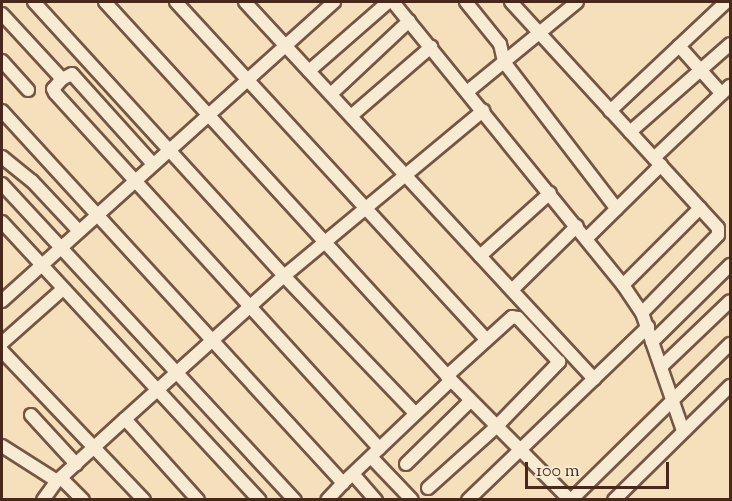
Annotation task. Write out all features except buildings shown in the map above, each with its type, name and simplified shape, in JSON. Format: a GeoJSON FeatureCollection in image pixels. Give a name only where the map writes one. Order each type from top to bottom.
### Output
{"type":"FeatureCollection","features":[{"type":"Feature","properties":{"kind":"street"},"geometry":{"type":"LineString","coordinates":[[34,2],[171,149],[284,276],[415,413]]}},
{"type":"Feature","properties":{"kind":"street"},"geometry":{"type":"LineString","coordinates":[[105,2],[449,378],[496,428],[571,500],[730,344]]}},
{"type":"Feature","properties":{"kind":"street"},"geometry":{"type":"LineString","coordinates":[[176,2],[486,339]]}},
{"type":"Feature","properties":{"kind":"street"},"geometry":{"type":"LineString","coordinates":[[245,2],[594,379]]}},
{"type":"Feature","properties":{"kind":"street"},"geometry":{"type":"LineString","coordinates":[[2,301],[96,213],[171,149],[334,2]]}},
{"type":"Feature","properties":{"kind":"street"},"geometry":{"type":"LineString","coordinates":[[309,71],[388,2]]}},
{"type":"Feature","properties":{"kind":"street"},"geometry":{"type":"LineString","coordinates":[[393,2],[587,238],[642,313],[683,431]]}},
{"type":"Feature","properties":{"kind":"street"},"geometry":{"type":"LineString","coordinates":[[466,2],[500,44],[504,62],[617,209]]}},
{"type":"Feature","properties":{"kind":"street"},"geometry":{"type":"LineString","coordinates":[[511,2],[718,228],[718,235],[642,313]]}},
{"type":"Feature","properties":{"kind":"street"},"geometry":{"type":"LineString","coordinates":[[467,92],[577,2]]}},
{"type":"Feature","properties":{"kind":"street"},"geometry":{"type":"LineString","coordinates":[[610,111],[726,2]]}},
{"type":"Feature","properties":{"kind":"street"},"geometry":{"type":"LineString","coordinates":[[2,14],[62,79]]}},
{"type":"Feature","properties":{"kind":"street"},"geometry":{"type":"LineString","coordinates":[[331,94],[409,21]]}},
{"type":"Feature","properties":{"kind":"street"},"geometry":{"type":"LineString","coordinates":[[630,132],[730,44]]}},
{"type":"Feature","properties":{"kind":"street"},"geometry":{"type":"LineString","coordinates":[[587,238],[617,209],[657,162],[726,90],[700,70],[679,46]]}},
{"type":"Feature","properties":{"kind":"street"},"geometry":{"type":"LineString","coordinates":[[351,116],[430,47]]}},
{"type":"Feature","properties":{"kind":"street"},"geometry":{"type":"LineString","coordinates":[[2,61],[28,90]]}},
{"type":"Feature","properties":{"kind":"street"},"geometry":{"type":"LineString","coordinates":[[153,164],[72,74],[62,79],[53,89],[133,181],[251,309],[375,452],[412,500]]}},
{"type":"Feature","properties":{"kind":"street"},"geometry":{"type":"LineString","coordinates":[[2,111],[212,343],[343,483]]}},
{"type":"Feature","properties":{"kind":"street"},"geometry":{"type":"LineString","coordinates":[[43,499],[59,479],[156,390],[251,309],[284,276],[408,177],[483,111]]}},
{"type":"Feature","properties":{"kind":"street"},"geometry":{"type":"LineString","coordinates":[[2,157],[32,181],[78,230]]}},
{"type":"Feature","properties":{"kind":"street"},"geometry":{"type":"LineString","coordinates":[[2,184],[295,500]]}},
{"type":"Feature","properties":{"kind":"street"},"geometry":{"type":"LineString","coordinates":[[480,256],[550,193]]}},
{"type":"Feature","properties":{"kind":"street"},"geometry":{"type":"LineString","coordinates":[[623,285],[700,208]]}},
{"type":"Feature","properties":{"kind":"street"},"geometry":{"type":"LineString","coordinates":[[2,222],[259,500]]}},
{"type":"Feature","properties":{"kind":"street"},"geometry":{"type":"LineString","coordinates":[[512,290],[577,226]]}},
{"type":"Feature","properties":{"kind":"street"},"geometry":{"type":"LineString","coordinates":[[652,342],[730,265]]}},
{"type":"Feature","properties":{"kind":"street"},"geometry":{"type":"LineString","coordinates":[[2,343],[63,289]]}},
{"type":"Feature","properties":{"kind":"street"},"geometry":{"type":"LineString","coordinates":[[661,366],[730,301]]}},
{"type":"Feature","properties":{"kind":"street"},"geometry":{"type":"LineString","coordinates":[[327,500],[486,339],[515,317],[559,362],[496,428],[428,488]]}},
{"type":"Feature","properties":{"kind":"street"},"geometry":{"type":"LineString","coordinates":[[468,500],[648,327]]}},
{"type":"Feature","properties":{"kind":"street"},"geometry":{"type":"LineString","coordinates":[[2,351],[144,500]]}},
{"type":"Feature","properties":{"kind":"street"},"geometry":{"type":"LineString","coordinates":[[614,500],[730,386]]}},
{"type":"Feature","properties":{"kind":"street"},"geometry":{"type":"LineString","coordinates":[[406,464],[471,401]]}},
{"type":"Feature","properties":{"kind":"street"},"geometry":{"type":"LineString","coordinates":[[32,414],[76,464]]}},
{"type":"Feature","properties":{"kind":"street"},"geometry":{"type":"LineString","coordinates":[[125,419],[198,500]]}},
{"type":"Feature","properties":{"kind":"street"},"geometry":{"type":"LineString","coordinates":[[2,446],[59,479],[83,500]]}},
{"type":"Feature","properties":{"kind":"street"},"geometry":{"type":"LineString","coordinates":[[353,474],[376,500]]}}]}
